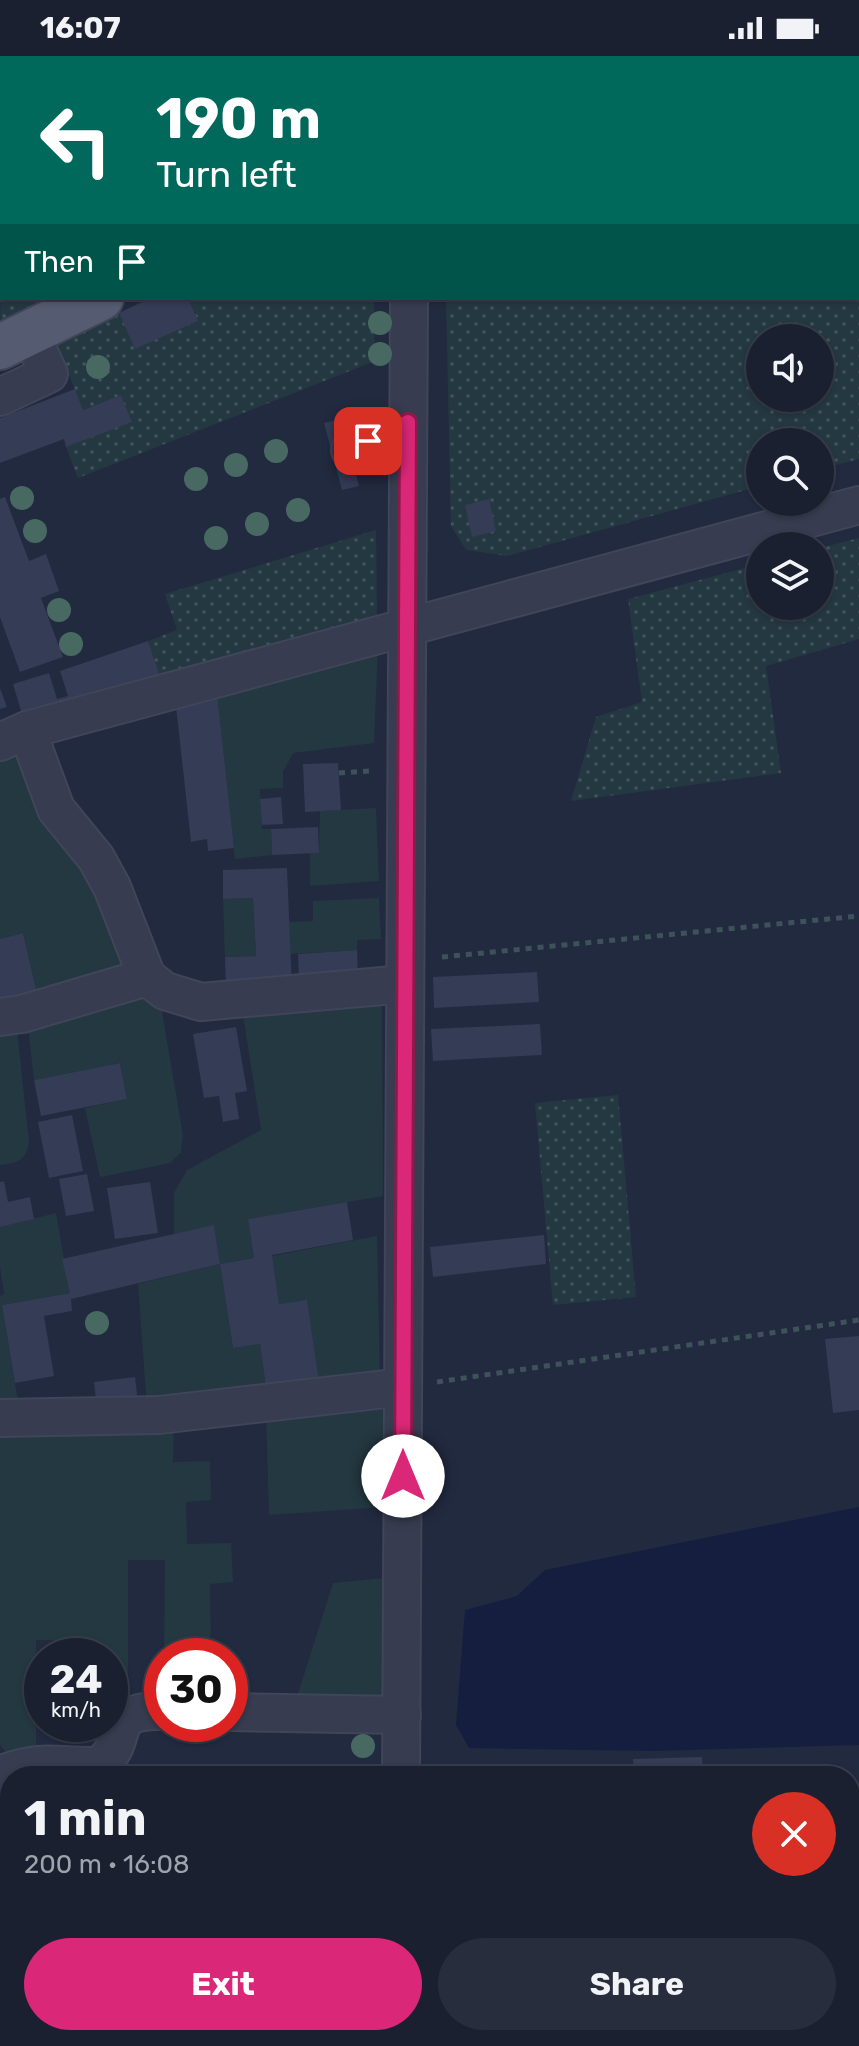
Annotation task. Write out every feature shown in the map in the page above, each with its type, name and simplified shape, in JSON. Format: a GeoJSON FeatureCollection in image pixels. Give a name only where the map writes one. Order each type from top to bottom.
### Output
{"type":"FeatureCollection","features":[{"type":"Feature","properties":{"kind":"main road"},"geometry":{"type":"LineString","coordinates":[[15,340],[97,300]]}},
{"type":"Feature","properties":{"kind":"street"},"geometry":{"type":"LineString","coordinates":[[401,1766],[409,300]]}},
{"type":"Feature","properties":{"kind":"street"},"geometry":{"type":"LineString","coordinates":[[0,397],[49,374],[15,340]]}},
{"type":"Feature","properties":{"kind":"street"},"geometry":{"type":"LineString","coordinates":[[350,450],[408,422]]}},
{"type":"Feature","properties":{"kind":"street"},"geometry":{"type":"LineString","coordinates":[[405,972],[201,1002],[165,991],[147,977],[112,887],[96,858],[56,809],[14,736],[859,505]]}},
{"type":"Feature","properties":{"kind":"street"},"geometry":{"type":"LineString","coordinates":[[0,1017],[22,1014],[147,977]]}},
{"type":"Feature","properties":{"kind":"street"},"geometry":{"type":"LineString","coordinates":[[0,1418],[159,1415],[403,1387]]}},
{"type":"Feature","properties":{"kind":"street"},"geometry":{"type":"LineString","coordinates":[[22,1766],[42,1763],[99,1766],[109,1759],[123,1721],[132,1713],[144,1712]]}},
{"type":"Feature","properties":{"kind":"street"},"geometry":{"type":"LineString","coordinates":[[248,1712],[402,1715]]}},
{"type":"Feature","properties":{"kind":"path"},"geometry":{"type":"LineString","coordinates":[[405,972],[859,916]]}},
{"type":"Feature","properties":{"kind":"path"},"geometry":{"type":"LineString","coordinates":[[403,1387],[859,1320]]}},
{"type":"Feature","properties":{"kind":"shaded area"},"geometry":{"type":"Polygon","coordinates":[[[1,300],[67,300],[0,333],[1,300]]]}},
{"type":"Feature","properties":{"kind":"shaded area"},"geometry":{"type":"Polygon","coordinates":[[[189,300],[374,300],[375,361],[78,478],[66,447],[131,421],[121,395],[83,410],[56,342],[119,313],[136,348],[198,321],[189,300]]]}},
{"type":"Feature","properties":{"kind":"shaded area"},"geometry":{"type":"Polygon","coordinates":[[[446,300],[859,300],[859,459],[834,465],[834,428],[746,428],[746,490],[507,556],[466,550],[451,526],[446,300]]]}},
{"type":"Feature","properties":{"kind":"shaded area"},"geometry":{"type":"Polygon","coordinates":[[[376,530],[377,617],[162,682],[148,641],[177,630],[165,594],[376,530]]]}},
{"type":"Feature","properties":{"kind":"shaded area"},"geometry":{"type":"Polygon","coordinates":[[[859,538],[859,639],[766,666],[781,773],[571,801],[596,717],[642,702],[628,599],[746,568],[746,620],[834,620],[834,544],[859,538]]]}},
{"type":"Feature","properties":{"kind":"shaded area"},"geometry":{"type":"Polygon","coordinates":[[[378,644],[374,743],[293,753],[283,772],[283,788],[260,789],[262,829],[271,829],[272,855],[235,859],[217,693],[378,644]]]}},
{"type":"Feature","properties":{"kind":"shaded area"},"geometry":{"type":"Polygon","coordinates":[[[25,742],[139,973],[39,1002],[23,933],[0,939],[0,752],[25,742]]]}},
{"type":"Feature","properties":{"kind":"shaded area"},"geometry":{"type":"Polygon","coordinates":[[[376,808],[379,881],[310,886],[310,853],[319,852],[320,811],[376,808]]]}},
{"type":"Feature","properties":{"kind":"shaded area"},"geometry":{"type":"Polygon","coordinates":[[[253,898],[256,956],[225,957],[223,899],[253,898]]]}},
{"type":"Feature","properties":{"kind":"shaded area"},"geometry":{"type":"Polygon","coordinates":[[[379,898],[381,939],[357,940],[357,950],[290,954],[289,922],[313,921],[313,901],[379,898]]]}},
{"type":"Feature","properties":{"kind":"shaded area"},"geometry":{"type":"Polygon","coordinates":[[[143,984],[160,1000],[183,1135],[181,1152],[170,1163],[100,1177],[85,1108],[127,1099],[120,1063],[34,1080],[27,1018],[143,984]]]}},
{"type":"Feature","properties":{"kind":"shaded area"},"geometry":{"type":"Polygon","coordinates":[[[382,993],[383,1196],[248,1219],[254,1258],[220,1264],[214,1226],[174,1234],[174,1193],[187,1170],[261,1130],[242,1008],[382,993]]]}},
{"type":"Feature","properties":{"kind":"shaded area"},"geometry":{"type":"Polygon","coordinates":[[[16,1020],[29,1142],[20,1160],[0,1165],[0,1022],[16,1020]]]}},
{"type":"Feature","properties":{"kind":"shaded area"},"geometry":{"type":"Polygon","coordinates":[[[618,1095],[636,1297],[553,1305],[535,1103],[618,1095]]]}},
{"type":"Feature","properties":{"kind":"shaded area"},"geometry":{"type":"Polygon","coordinates":[[[56,1213],[70,1293],[2,1305],[20,1414],[0,1414],[0,1296],[4,1294],[0,1227],[56,1213]]]}},
{"type":"Feature","properties":{"kind":"shaded area"},"geometry":{"type":"Polygon","coordinates":[[[377,1236],[380,1381],[320,1387],[307,1301],[279,1304],[272,1256],[377,1236]]]}},
{"type":"Feature","properties":{"kind":"shaded area"},"geometry":{"type":"Polygon","coordinates":[[[220,1264],[233,1348],[260,1344],[267,1395],[147,1408],[138,1284],[220,1264]]]}},
{"type":"Feature","properties":{"kind":"shaded area"},"geometry":{"type":"Polygon","coordinates":[[[383,1399],[385,1507],[269,1515],[266,1413],[383,1399]]]}},
{"type":"Feature","properties":{"kind":"shaded area"},"geometry":{"type":"Polygon","coordinates":[[[174,1420],[173,1462],[210,1461],[211,1500],[186,1502],[187,1544],[231,1543],[233,1582],[210,1584],[211,1638],[164,1638],[165,1560],[128,1560],[128,1638],[24,1638],[24,1742],[36,1742],[36,1750],[5,1751],[0,1744],[0,1424],[174,1420]]]}},
{"type":"Feature","properties":{"kind":"shaded area"},"geometry":{"type":"Polygon","coordinates":[[[384,1578],[385,1704],[295,1703],[333,1583],[384,1578]]]}},
{"type":"Feature","properties":{"kind":"water"},"geometry":{"type":"Polygon","coordinates":[[[859,1507],[859,1745],[654,1751],[469,1748],[456,1725],[465,1610],[517,1596],[545,1570],[859,1507]]]}},
{"type":"Feature","properties":{"kind":"building"},"geometry":{"type":"Polygon","coordinates":[[[146,300],[189,300],[198,321],[135,349],[119,313],[146,300]]]}},
{"type":"Feature","properties":{"kind":"building"},"geometry":{"type":"Polygon","coordinates":[[[75,389],[83,410],[121,395],[132,422],[66,447],[64,439],[0,463],[0,418],[75,389]]]}},
{"type":"Feature","properties":{"kind":"building"},"geometry":{"type":"Polygon","coordinates":[[[341,419],[359,486],[342,490],[324,423],[341,419]]]}},
{"type":"Feature","properties":{"kind":"building"},"geometry":{"type":"Polygon","coordinates":[[[5,497],[29,561],[46,554],[59,591],[41,598],[63,657],[20,672],[0,617],[0,499],[5,497]]]}},
{"type":"Feature","properties":{"kind":"building"},"geometry":{"type":"Polygon","coordinates":[[[489,499],[496,531],[472,537],[465,505],[489,499]]]}},
{"type":"Feature","properties":{"kind":"building"},"geometry":{"type":"Polygon","coordinates":[[[148,641],[162,682],[25,724],[13,684],[49,673],[57,699],[68,696],[60,671],[148,641]]]}},
{"type":"Feature","properties":{"kind":"building"},"geometry":{"type":"Polygon","coordinates":[[[0,688],[7,707],[0,709],[0,688]]]}},
{"type":"Feature","properties":{"kind":"building"},"geometry":{"type":"Polygon","coordinates":[[[217,693],[234,848],[208,851],[207,839],[191,842],[175,697],[217,693]]]}},
{"type":"Feature","properties":{"kind":"building"},"geometry":{"type":"Polygon","coordinates":[[[338,763],[341,810],[305,812],[303,764],[338,763]]]}},
{"type":"Feature","properties":{"kind":"building"},"geometry":{"type":"Polygon","coordinates":[[[281,797],[283,824],[262,825],[260,799],[281,797]]]}},
{"type":"Feature","properties":{"kind":"building"},"geometry":{"type":"Polygon","coordinates":[[[318,827],[319,853],[272,855],[271,829],[318,827]]]}},
{"type":"Feature","properties":{"kind":"building"},"geometry":{"type":"Polygon","coordinates":[[[287,868],[292,987],[226,990],[225,957],[256,956],[253,898],[223,899],[223,870],[287,868]]]}},
{"type":"Feature","properties":{"kind":"building"},"geometry":{"type":"Polygon","coordinates":[[[23,933],[39,1002],[0,1011],[0,939],[23,933]]]}},
{"type":"Feature","properties":{"kind":"building"},"geometry":{"type":"Polygon","coordinates":[[[357,950],[358,979],[299,983],[298,954],[357,950]]]}},
{"type":"Feature","properties":{"kind":"building"},"geometry":{"type":"Polygon","coordinates":[[[537,972],[539,1002],[434,1008],[433,977],[537,972]]]}},
{"type":"Feature","properties":{"kind":"building"},"geometry":{"type":"Polygon","coordinates":[[[540,1024],[542,1055],[433,1061],[431,1029],[540,1024]]]}},
{"type":"Feature","properties":{"kind":"building"},"geometry":{"type":"Polygon","coordinates":[[[236,1027],[247,1091],[235,1093],[239,1119],[223,1122],[219,1096],[204,1098],[193,1034],[236,1027]]]}},
{"type":"Feature","properties":{"kind":"building"},"geometry":{"type":"Polygon","coordinates":[[[120,1063],[127,1099],[41,1116],[34,1080],[120,1063]]]}},
{"type":"Feature","properties":{"kind":"building"},"geometry":{"type":"Polygon","coordinates":[[[72,1115],[83,1171],[49,1178],[38,1122],[72,1115]]]}},
{"type":"Feature","properties":{"kind":"building"},"geometry":{"type":"Polygon","coordinates":[[[87,1174],[94,1211],[66,1216],[59,1179],[87,1174]]]}},
{"type":"Feature","properties":{"kind":"building"},"geometry":{"type":"Polygon","coordinates":[[[4,1181],[8,1202],[30,1197],[34,1219],[0,1227],[0,1182],[4,1181]]]}},
{"type":"Feature","properties":{"kind":"building"},"geometry":{"type":"Polygon","coordinates":[[[150,1182],[158,1233],[115,1239],[107,1188],[150,1182]]]}},
{"type":"Feature","properties":{"kind":"building"},"geometry":{"type":"Polygon","coordinates":[[[347,1202],[353,1240],[272,1255],[279,1304],[307,1300],[320,1387],[267,1395],[260,1344],[233,1348],[220,1264],[254,1258],[248,1219],[347,1202]]]}},
{"type":"Feature","properties":{"kind":"building"},"geometry":{"type":"Polygon","coordinates":[[[214,1225],[220,1264],[71,1299],[72,1311],[44,1316],[54,1376],[15,1383],[2,1305],[70,1293],[62,1259],[214,1225]]]}},
{"type":"Feature","properties":{"kind":"building"},"geometry":{"type":"Polygon","coordinates":[[[544,1235],[546,1264],[433,1277],[430,1247],[544,1235]]]}},
{"type":"Feature","properties":{"kind":"building"},"geometry":{"type":"Polygon","coordinates":[[[859,1336],[859,1410],[833,1413],[825,1339],[859,1336]]]}},
{"type":"Feature","properties":{"kind":"building"},"geometry":{"type":"Polygon","coordinates":[[[135,1377],[138,1403],[97,1409],[94,1382],[135,1377]]]}},
{"type":"Feature","properties":{"kind":"building"},"geometry":{"type":"Polygon","coordinates":[[[702,1757],[702,1766],[633,1766],[633,1759],[702,1757]]]}},
{"type":"Feature","properties":{"kind":"route"},"geometry":{"type":"LineString","coordinates":[[368,441],[408,422],[403,1476]]}}]}
